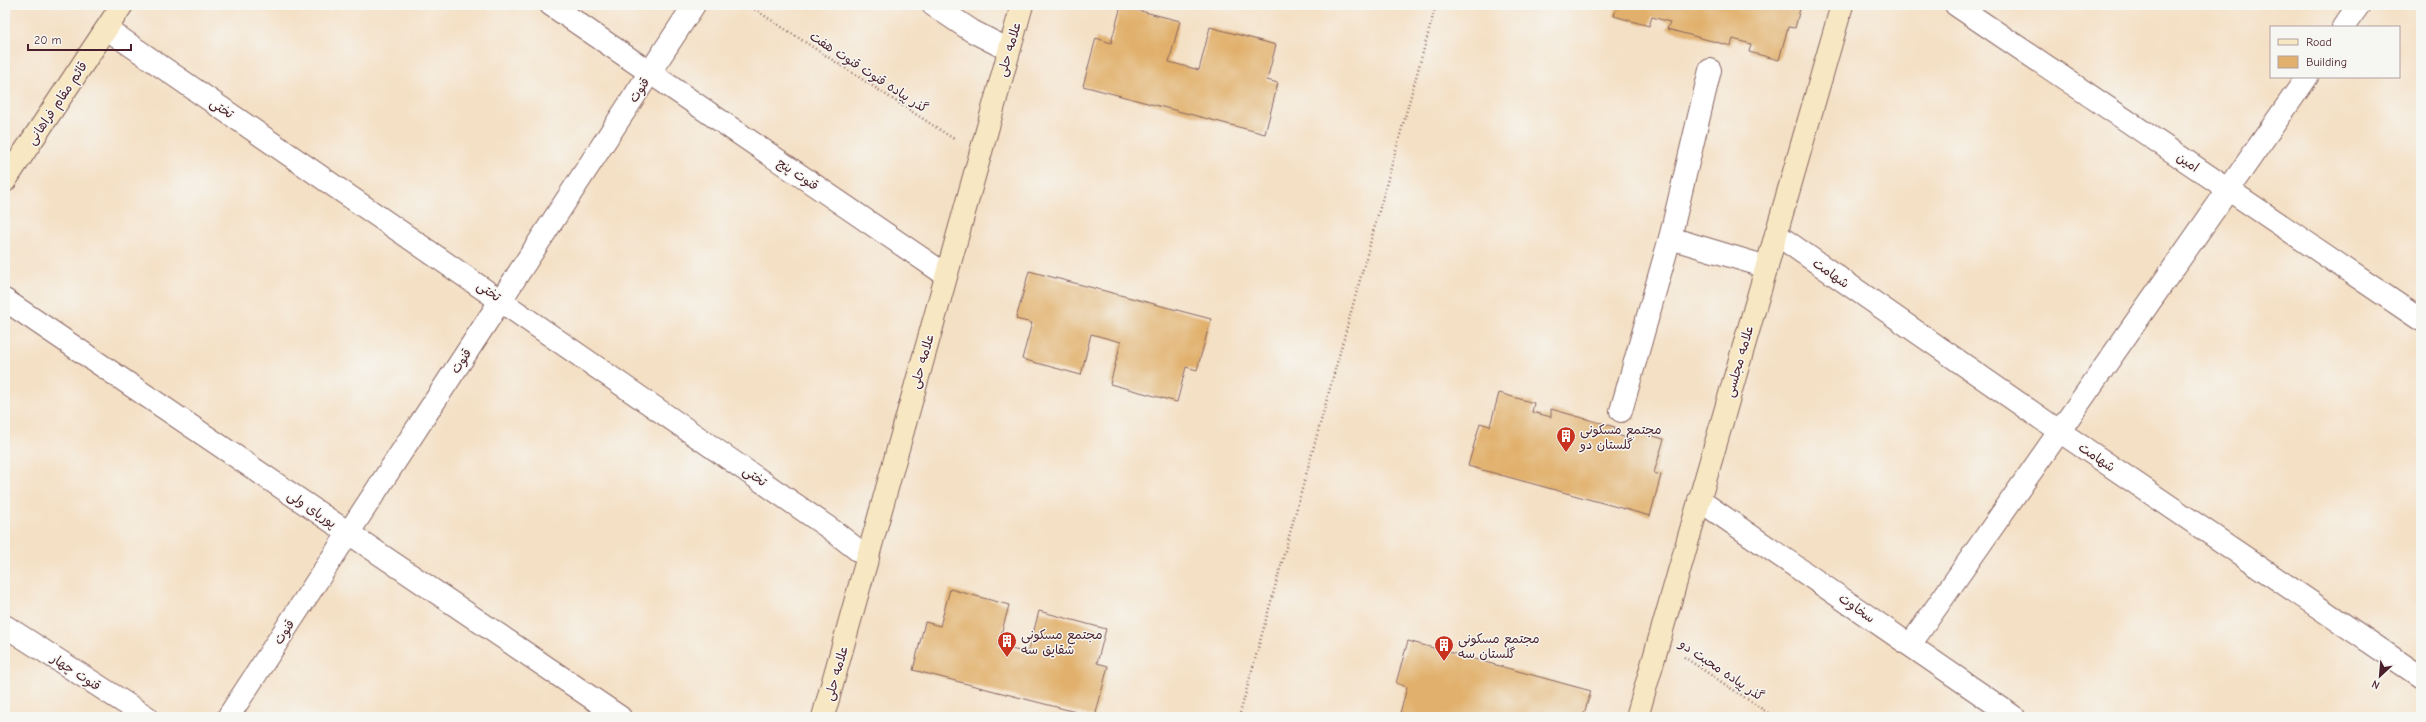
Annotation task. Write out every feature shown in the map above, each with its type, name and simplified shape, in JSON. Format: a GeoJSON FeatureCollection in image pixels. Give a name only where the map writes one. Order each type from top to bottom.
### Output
{"type":"FeatureCollection","features":[{"type":"Feature","properties":{"kind":"street","name":"قائم مقام فراهانی"},"geometry":{"type":"LineString","coordinates":[[5,181],[122,5]]}},
{"type":"Feature","properties":{"kind":"street","name":"قنوت پنج"},"geometry":{"type":"LineString","coordinates":[[551,5],[946,275]]}},
{"type":"Feature","properties":{"kind":"street","name":"قنوت"},"geometry":{"type":"LineString","coordinates":[[228,717],[694,5]]}},
{"type":"Feature","properties":{"kind":"street"},"geometry":{"type":"LineString","coordinates":[[933,5],[972,31],[1009,50]]}},
{"type":"Feature","properties":{"kind":"street","name":"علامه حلی"},"geometry":{"type":"LineString","coordinates":[[823,717],[1022,5]]}},
{"type":"Feature","properties":{"kind":"street","name":"علامه مجلسی"},"geometry":{"type":"LineString","coordinates":[[1637,717],[1842,5]]}},
{"type":"Feature","properties":{"kind":"street","name":"امین"},"geometry":{"type":"LineString","coordinates":[[1956,5],[2421,320]]}},
{"type":"Feature","properties":{"kind":"street"},"geometry":{"type":"LineString","coordinates":[[2344,26],[2359,5]]}},
{"type":"Feature","properties":{"kind":"street","name":"تختی"},"geometry":{"type":"LineString","coordinates":[[106,29],[501,300],[832,530],[868,558]]}},
{"type":"Feature","properties":{"kind":"street"},"geometry":{"type":"LineString","coordinates":[[1621,411],[1670,238],[1710,70]]}},
{"type":"Feature","properties":{"kind":"street"},"geometry":{"type":"LineString","coordinates":[[1910,645],[2227,189],[2306,78]]}},
{"type":"Feature","properties":{"kind":"street","name":"شهامت"},"geometry":{"type":"LineString","coordinates":[[1776,234],[2059,431],[2421,677]]}},
{"type":"Feature","properties":{"kind":"street"},"geometry":{"type":"LineString","coordinates":[[1670,238],[1766,267]]}},
{"type":"Feature","properties":{"kind":"street","name":"پوریای ولی"},"geometry":{"type":"LineString","coordinates":[[5,300],[620,717]]}},
{"type":"Feature","properties":{"kind":"street","name":"سخاوت"},"geometry":{"type":"LineString","coordinates":[[1699,500],[2014,717]]}},
{"type":"Feature","properties":{"kind":"street","name":"قنوت چهار"},"geometry":{"type":"LineString","coordinates":[[5,626],[147,717]]}},
{"type":"Feature","properties":{"kind":"path","name":"گذر پیاده قنوت قنوت هفت"},"geometry":{"type":"LineString","coordinates":[[748,5],[980,156]]}},
{"type":"Feature","properties":{"kind":"path"},"geometry":{"type":"LineString","coordinates":[[1239,717],[1436,5]]}},
{"type":"Feature","properties":{"kind":"path","name":"گذر پیاده محبت دو"},"geometry":{"type":"LineString","coordinates":[[1659,640],[1774,717]]}},
{"type":"Feature","properties":{"kind":"building"},"geometry":{"type":"Polygon","coordinates":[[[1617,5],[1801,5],[1795,28],[1788,27],[1779,60],[1749,52],[1751,44],[1733,39],[1731,46],[1667,29],[1670,22],[1652,17],[1649,26],[1614,16],[1617,5]]]}},
{"type":"Feature","properties":{"kind":"building"},"geometry":{"type":"Polygon","coordinates":[[[1121,6],[1180,21],[1169,62],[1199,70],[1210,27],[1276,45],[1267,80],[1278,83],[1265,134],[1083,86],[1096,38],[1111,43],[1121,6]]]}},
{"type":"Feature","properties":{"kind":"building"},"geometry":{"type":"Polygon","coordinates":[[[1029,271],[1211,319],[1197,370],[1186,367],[1177,402],[1110,384],[1121,342],[1091,334],[1081,375],[1022,359],[1032,323],[1016,319],[1029,271]]]}},
{"type":"Feature","properties":{"kind":"building","name":"مجتمع مسکونی گلستان دو"},"geometry":{"type":"Polygon","coordinates":[[[1499,393],[1534,403],[1532,412],[1551,417],[1551,409],[1615,427],[1613,434],[1631,439],[1634,431],[1664,439],[1654,473],[1661,475],[1650,516],[1468,466],[1480,423],[1490,426],[1499,393]]]}},
{"type":"Feature","properties":{"kind":"building","name":"مجتمع مسکونی شقایق سه"},"geometry":{"type":"Polygon","coordinates":[[[950,589],[1009,605],[998,646],[1028,653],[1039,611],[1106,629],[1097,663],[1108,666],[1095,717],[913,670],[925,622],[940,626],[950,589]]]}},
{"type":"Feature","properties":{"kind":"building","name":"مجتمع مسکونی گلستان سه"},"geometry":{"type":"Polygon","coordinates":[[[1408,641],[1591,691],[1583,717],[1399,717],[1407,687],[1396,683],[1408,641]]]}},
{"type":"Feature","properties":{"kind":"place","name":"مجتمع مسکونی گلستان دو"},"geometry":{"type":"Point","coordinates":[1566,453]}},
{"type":"Feature","properties":{"kind":"place","name":"مجتمع مسکونی شقایق سه"},"geometry":{"type":"Point","coordinates":[1007,658]}},
{"type":"Feature","properties":{"kind":"place","name":"مجتمع مسکونی گلستان سه"},"geometry":{"type":"Point","coordinates":[1444,662]}}]}
